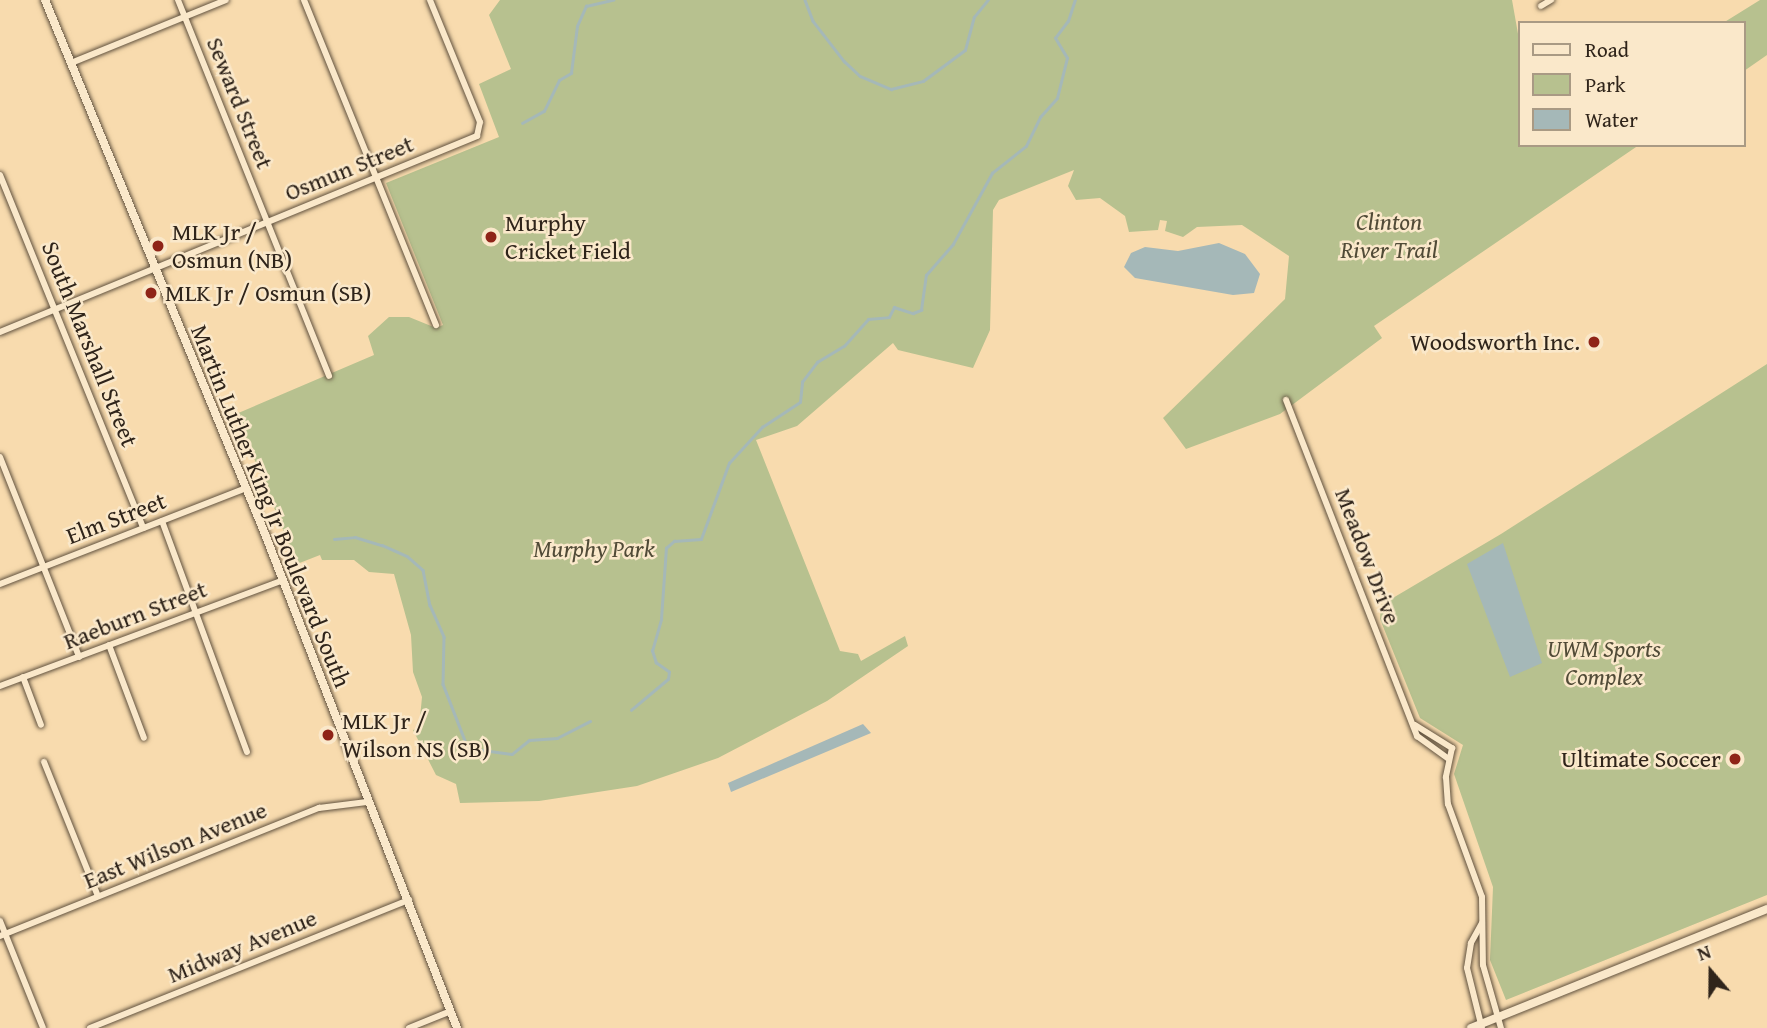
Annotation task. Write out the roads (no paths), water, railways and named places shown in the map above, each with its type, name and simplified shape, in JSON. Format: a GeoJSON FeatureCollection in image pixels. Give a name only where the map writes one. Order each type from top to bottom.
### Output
{"type":"FeatureCollection","features":[{"type":"Feature","properties":{"kind":"main road","name":"Martin Luther King Jr Boulevard South"},"geometry":{"type":"LineString","coordinates":[[45,0],[283,580],[457,1028]]}},
{"type":"Feature","properties":{"kind":"main road"},"geometry":{"type":"LineString","coordinates":[[1471,1028],[1482,1026],[1767,909]]}},
{"type":"Feature","properties":{"kind":"street","name":"Seward Street"},"geometry":{"type":"LineString","coordinates":[[178,0],[329,376]]}},
{"type":"Feature","properties":{"kind":"street"},"geometry":{"type":"LineString","coordinates":[[71,63],[226,0]]}},
{"type":"Feature","properties":{"kind":"street"},"geometry":{"type":"LineString","coordinates":[[304,0],[436,326]]}},
{"type":"Feature","properties":{"kind":"street","name":"Osmun Street"},"geometry":{"type":"LineString","coordinates":[[0,332],[478,134],[480,122],[430,0]]}},
{"type":"Feature","properties":{"kind":"street"},"geometry":{"type":"LineString","coordinates":[[1541,6],[1551,0]]}},
{"type":"Feature","properties":{"kind":"street","name":"South Marshall Street"},"geometry":{"type":"LineString","coordinates":[[0,174],[143,528]]}},
{"type":"Feature","properties":{"kind":"street","name":"Meadow Drive"},"geometry":{"type":"LineString","coordinates":[[1286,400],[1421,742],[1449,759]]}},
{"type":"Feature","properties":{"kind":"street"},"geometry":{"type":"LineString","coordinates":[[0,457],[79,657]]}},
{"type":"Feature","properties":{"kind":"street","name":"Elm Street"},"geometry":{"type":"LineString","coordinates":[[0,584],[246,488]]}},
{"type":"Feature","properties":{"kind":"street"},"geometry":{"type":"LineString","coordinates":[[162,521],[247,752]]}},
{"type":"Feature","properties":{"kind":"street","name":"Raeburn Street"},"geometry":{"type":"LineString","coordinates":[[0,686],[283,580]]}},
{"type":"Feature","properties":{"kind":"street"},"geometry":{"type":"LineString","coordinates":[[109,645],[144,738]]}},
{"type":"Feature","properties":{"kind":"street"},"geometry":{"type":"LineString","coordinates":[[23,677],[41,725]]}},
{"type":"Feature","properties":{"kind":"street"},"geometry":{"type":"LineString","coordinates":[[1415,725],[1452,748],[1449,759],[1448,804],[1482,897],[1485,973],[1501,1028]]}},
{"type":"Feature","properties":{"kind":"street"},"geometry":{"type":"LineString","coordinates":[[44,762],[98,896]]}},
{"type":"Feature","properties":{"kind":"street","name":"East Wilson Avenue"},"geometry":{"type":"LineString","coordinates":[[3,934],[319,808],[367,802]]}},
{"type":"Feature","properties":{"kind":"street","name":"Midway Avenue"},"geometry":{"type":"LineString","coordinates":[[90,1028],[409,900]]}},
{"type":"Feature","properties":{"kind":"street"},"geometry":{"type":"LineString","coordinates":[[0,921],[43,1028]]}},
{"type":"Feature","properties":{"kind":"street"},"geometry":{"type":"LineString","coordinates":[[1482,923],[1471,943],[1467,976],[1482,1026]]}},
{"type":"Feature","properties":{"kind":"street"},"geometry":{"type":"LineString","coordinates":[[1467,976],[1485,973]]}},
{"type":"Feature","properties":{"kind":"street"},"geometry":{"type":"LineString","coordinates":[[409,1028],[451,1011]]}},
{"type":"Feature","properties":{"kind":"water"},"geometry":{"type":"Polygon","coordinates":[[[1219,243],[1245,254],[1260,274],[1254,293],[1233,295],[1135,278],[1124,267],[1131,253],[1145,247],[1178,251],[1219,243]]]}},
{"type":"Feature","properties":{"kind":"water"},"geometry":{"type":"Polygon","coordinates":[[[1503,543],[1542,663],[1510,677],[1467,564],[1503,543]]]}},
{"type":"Feature","properties":{"kind":"water"},"geometry":{"type":"Polygon","coordinates":[[[863,724],[871,733],[731,792],[728,783],[863,724]]]}},
{"type":"Feature","properties":{"kind":"waterway"},"geometry":{"type":"LineString","coordinates":[[522,123],[544,111],[559,80],[571,73],[577,26],[586,6],[613,0]]}},
{"type":"Feature","properties":{"kind":"waterway"},"geometry":{"type":"LineString","coordinates":[[805,0],[813,21],[844,61],[860,76],[891,89],[923,81],[965,50],[974,17],[988,0]]}},
{"type":"Feature","properties":{"kind":"waterway"},"geometry":{"type":"LineString","coordinates":[[631,710],[668,679],[669,672],[656,663],[652,651],[661,619],[666,548],[674,541],[701,539],[729,463],[762,427],[800,402],[802,382],[817,362],[844,346],[868,319],[889,317],[894,307],[913,313],[921,310],[926,275],[953,244],[992,173],[1026,146],[1040,117],[1057,98],[1067,58],[1055,38],[1068,21],[1075,0]]}},
{"type":"Feature","properties":{"kind":"waterway"},"geometry":{"type":"LineString","coordinates":[[334,539],[355,537],[382,545],[407,556],[423,570],[430,605],[444,637],[443,684],[468,748],[512,754],[529,740],[557,738],[590,721]]}},
{"type":"Feature","properties":{"kind":"place","name":"Murphy Cricket Field"},"geometry":{"type":"Point","coordinates":[491,237]}},
{"type":"Feature","properties":{"kind":"place","name":"MLK Jr / Osmun (NB)"},"geometry":{"type":"Point","coordinates":[158,246]}},
{"type":"Feature","properties":{"kind":"place","name":"MLK Jr / Osmun (SB)"},"geometry":{"type":"Point","coordinates":[151,293]}},
{"type":"Feature","properties":{"kind":"place","name":"Woodsworth Inc."},"geometry":{"type":"Point","coordinates":[1594,342]}},
{"type":"Feature","properties":{"kind":"place","name":"MLK Jr / Wilson NS (SB)"},"geometry":{"type":"Point","coordinates":[328,735]}},
{"type":"Feature","properties":{"kind":"place","name":"Ultimate Soccer"},"geometry":{"type":"Point","coordinates":[1735,759]}},
{"type":"Feature","properties":{"kind":"park label","name":"Clinton River Trail"},"geometry":{"type":"Point","coordinates":[1389,236]}},
{"type":"Feature","properties":{"kind":"park label","name":"Murphy Park"},"geometry":{"type":"Point","coordinates":[594,549]}},
{"type":"Feature","properties":{"kind":"park label","name":"UWM Sports Complex"},"geometry":{"type":"Point","coordinates":[1604,663]}}]}
